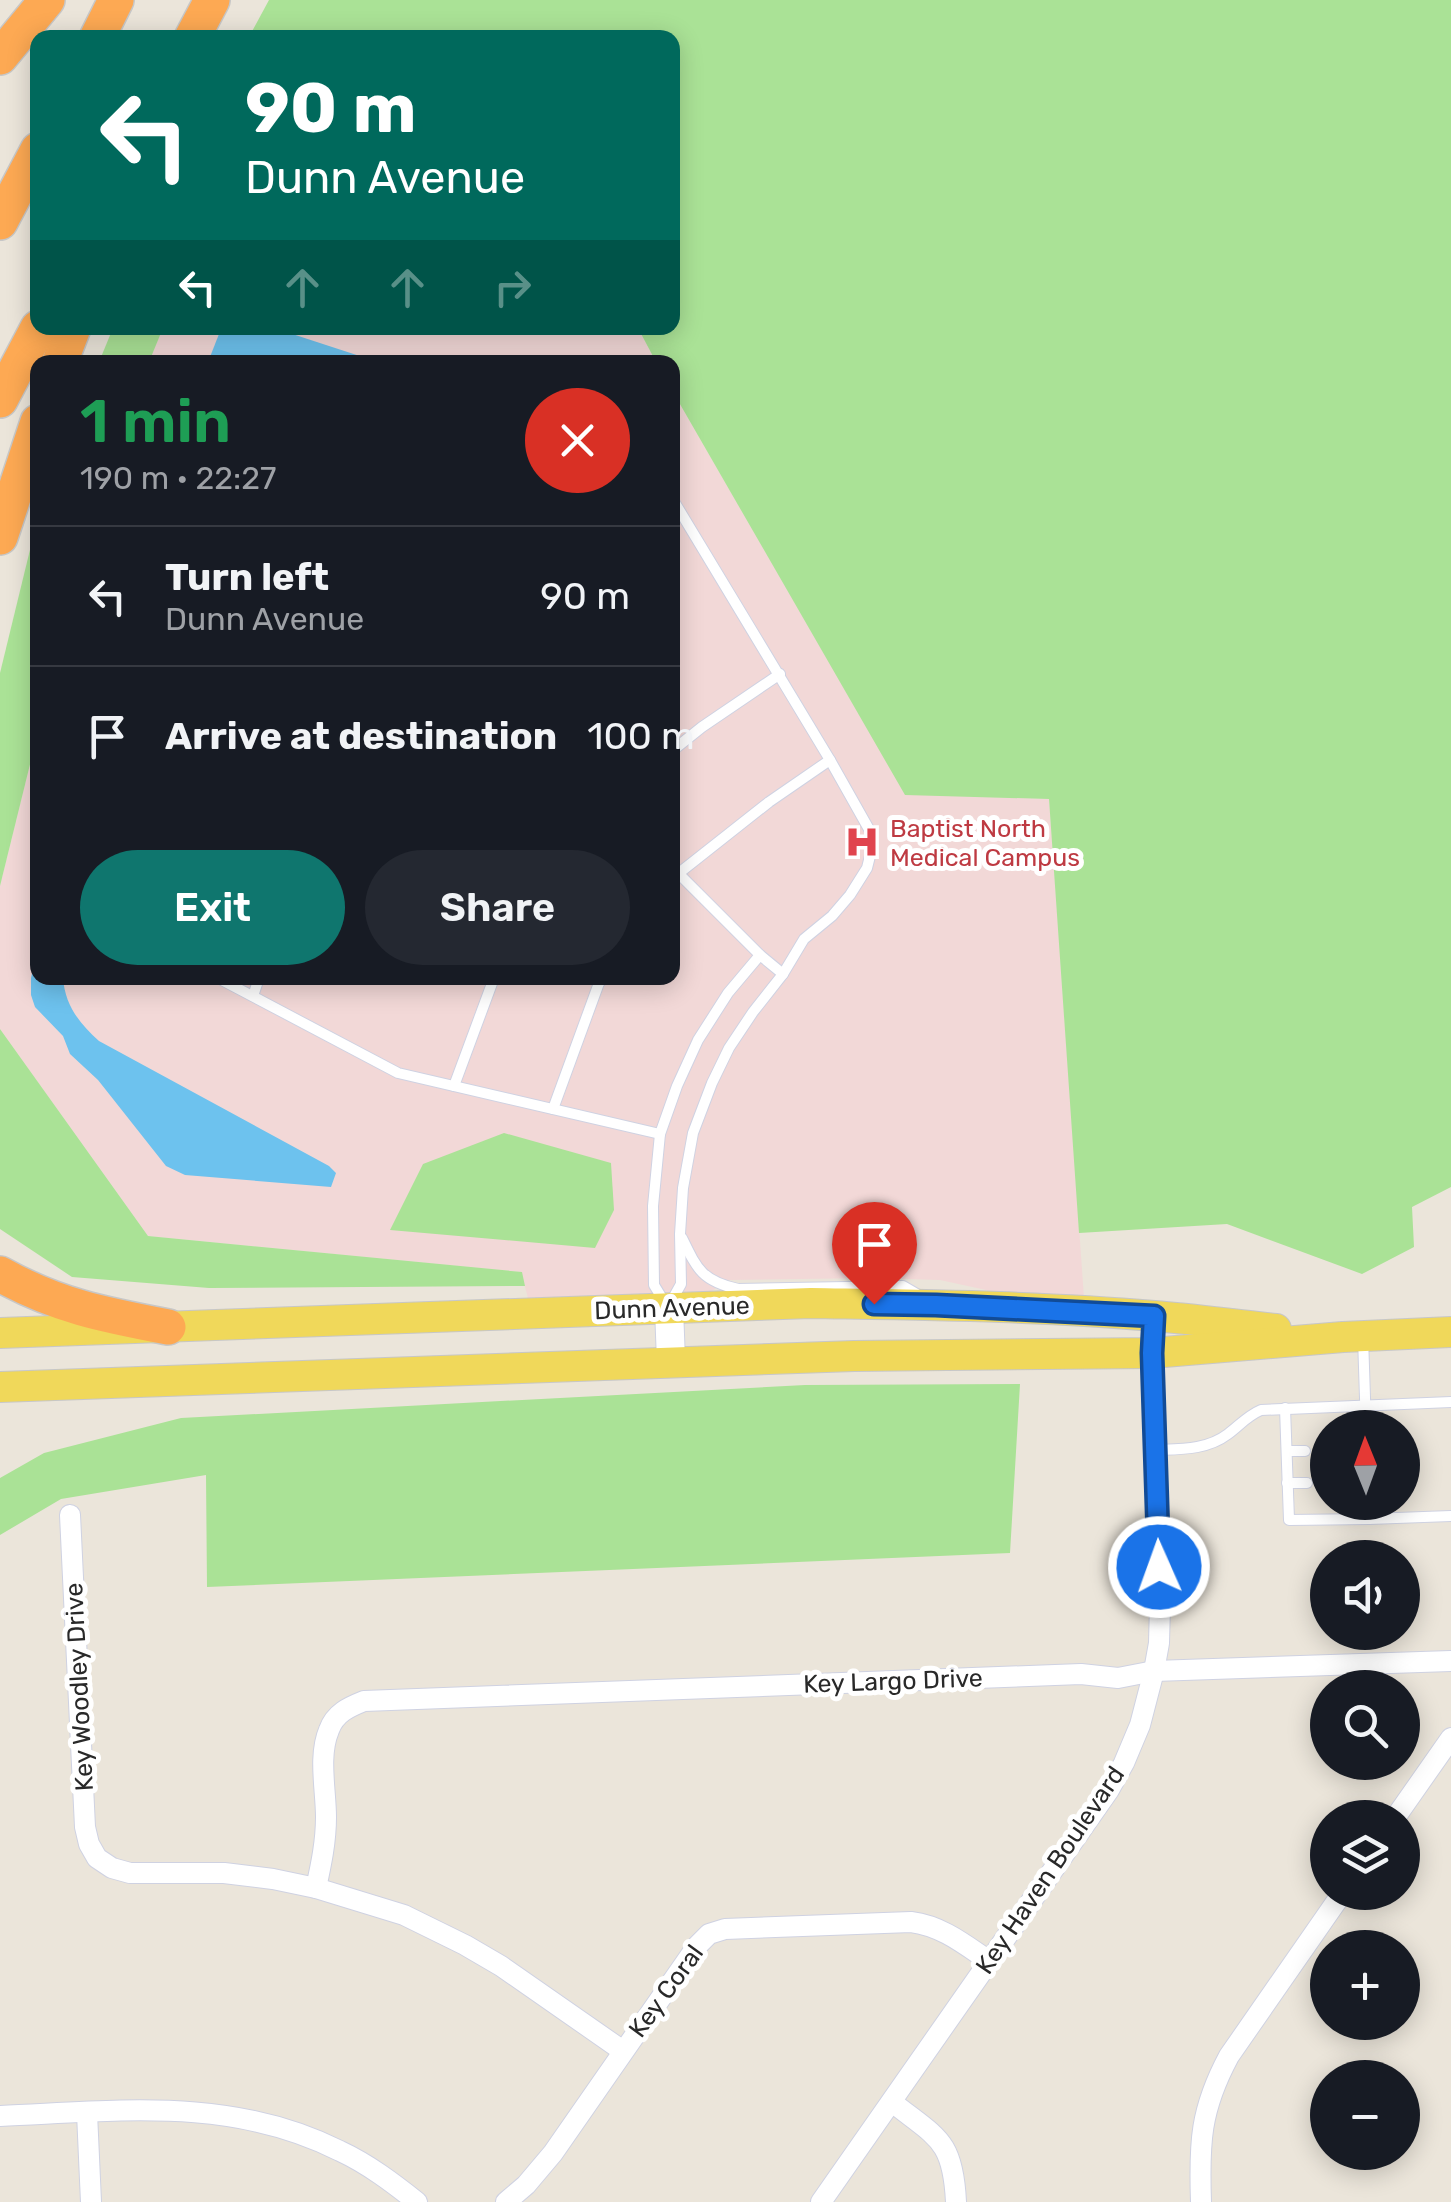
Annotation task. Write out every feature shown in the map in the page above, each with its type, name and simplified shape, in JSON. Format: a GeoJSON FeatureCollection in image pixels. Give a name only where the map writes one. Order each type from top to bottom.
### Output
{"type":"FeatureCollection","features":[{"type":"Feature","properties":{"kind":"highway"},"geometry":{"type":"LineString","coordinates":[[0,57],[47,0]]}},
{"type":"Feature","properties":{"kind":"highway"},"geometry":{"type":"LineString","coordinates":[[101,30],[116,0]]}},
{"type":"Feature","properties":{"kind":"highway"},"geometry":{"type":"LineString","coordinates":[[199,30],[213,0]]}},
{"type":"Feature","properties":{"kind":"highway"},"geometry":{"type":"LineString","coordinates":[[0,222],[30,165]]}},
{"type":"Feature","properties":{"kind":"highway"},"geometry":{"type":"LineString","coordinates":[[0,400],[34,335]]}},
{"type":"Feature","properties":{"kind":"highway"},"geometry":{"type":"LineString","coordinates":[[0,537],[30,446]]}},
{"type":"Feature","properties":{"kind":"highway"},"geometry":{"type":"LineString","coordinates":[[0,1274],[64,1304],[168,1327]]}},
{"type":"Feature","properties":{"kind":"main road","name":"Dunn Avenue"},"geometry":{"type":"LineString","coordinates":[[0,1333],[811,1303],[1154,1316],[1353,1336]]}},
{"type":"Feature","properties":{"kind":"main road"},"geometry":{"type":"LineString","coordinates":[[668,1308],[671,1362]]}},
{"type":"Feature","properties":{"kind":"main road","name":"Dunn Avenue"},"geometry":{"type":"LineString","coordinates":[[0,1387],[854,1356],[1152,1353],[1451,1332]]}},
{"type":"Feature","properties":{"kind":"street","name":"Key Haven Boulevard"},"geometry":{"type":"LineString","coordinates":[[822,2202],[1109,1790],[1140,1725],[1154,1671],[1160,1606],[1154,1316]]}},
{"type":"Feature","properties":{"kind":"street","name":"Key Woodley Drive"},"geometry":{"type":"LineString","coordinates":[[70,1515],[85,1827],[97,1858]]}},
{"type":"Feature","properties":{"kind":"street","name":"Key Largo Drive"},"geometry":{"type":"LineString","coordinates":[[316,1888],[324,1855],[324,1752],[328,1730],[338,1714],[364,1701],[1082,1674],[1118,1678],[1154,1671],[1451,1661]]}},
{"type":"Feature","properties":{"kind":"street"},"geometry":{"type":"LineString","coordinates":[[1408,1800],[1451,1738]]}},
{"type":"Feature","properties":{"kind":"street","name":"Key Coral"},"geometry":{"type":"LineString","coordinates":[[97,1858],[130,1873],[224,1873],[273,1879],[404,1915],[501,1966],[622,2051],[696,1946],[724,1929],[911,1922],[941,1929],[990,1961]]}},
{"type":"Feature","properties":{"kind":"street"},"geometry":{"type":"LineString","coordinates":[[1200,2202],[1199,2150],[1204,2113],[1216,2081],[1229,2056],[1330,1910]]}},
{"type":"Feature","properties":{"kind":"street"},"geometry":{"type":"LineString","coordinates":[[506,2202],[552,2153],[622,2051]]}},
{"type":"Feature","properties":{"kind":"street"},"geometry":{"type":"LineString","coordinates":[[892,2102],[941,2141],[951,2157],[956,2202]]}},
{"type":"Feature","properties":{"kind":"street"},"geometry":{"type":"LineString","coordinates":[[0,2116],[153,2110],[245,2118],[290,2130],[341,2151],[417,2202]]}},
{"type":"Feature","properties":{"kind":"street"},"geometry":{"type":"LineString","coordinates":[[87,2112],[91,2202]]}},
{"type":"Feature","properties":{"kind":"lane"},"geometry":{"type":"LineString","coordinates":[[668,1308],[681,1284],[683,1188],[693,1133],[712,1083],[752,1012],[783,974],[804,939],[850,895],[867,868],[872,848],[870,831],[856,805],[680,511]]}},
{"type":"Feature","properties":{"kind":"lane"},"geometry":{"type":"LineString","coordinates":[[680,744],[780,674]]}},
{"type":"Feature","properties":{"kind":"lane"},"geometry":{"type":"LineString","coordinates":[[680,870],[830,760]]}},
{"type":"Feature","properties":{"kind":"lane"},"geometry":{"type":"LineString","coordinates":[[680,879],[783,974]]}},
{"type":"Feature","properties":{"kind":"lane"},"geometry":{"type":"LineString","coordinates":[[668,1308],[654,1284],[653,1206],[660,1134],[698,1040],[728,993],[760,955]]}},
{"type":"Feature","properties":{"kind":"lane"},"geometry":{"type":"LineString","coordinates":[[232,985],[398,1073],[660,1134]]}},
{"type":"Feature","properties":{"kind":"lane"},"geometry":{"type":"LineString","coordinates":[[253,996],[257,985]]}},
{"type":"Feature","properties":{"kind":"lane"},"geometry":{"type":"LineString","coordinates":[[454,1086],[491,985]]}},
{"type":"Feature","properties":{"kind":"lane"},"geometry":{"type":"LineString","coordinates":[[553,1109],[600,985]]}},
{"type":"Feature","properties":{"kind":"lane"},"geometry":{"type":"LineString","coordinates":[[680,1234],[695,1266],[721,1285],[903,1286],[936,1305]]}},
{"type":"Feature","properties":{"kind":"lane"},"geometry":{"type":"LineString","coordinates":[[1353,1336],[1365,1410]]}},
{"type":"Feature","properties":{"kind":"lane"},"geometry":{"type":"LineString","coordinates":[[1155,1450],[1197,1448],[1224,1437],[1248,1415],[1262,1410],[1451,1402]]}},
{"type":"Feature","properties":{"kind":"lane"},"geometry":{"type":"LineString","coordinates":[[1284,1408],[1289,1520],[1310,1520]]}},
{"type":"Feature","properties":{"kind":"lane"},"geometry":{"type":"LineString","coordinates":[[1287,1450],[1305,1450]]}},
{"type":"Feature","properties":{"kind":"lane"},"geometry":{"type":"LineString","coordinates":[[1288,1483],[1307,1482]]}},
{"type":"Feature","properties":{"kind":"lane"},"geometry":{"type":"LineString","coordinates":[[1420,1517],[1451,1516]]}},
{"type":"Feature","properties":{"kind":"shaded area"},"geometry":{"type":"Polygon","coordinates":[[[160,335],[642,335],[652,355],[152,355],[160,335]]]}},
{"type":"Feature","properties":{"kind":"shaded area","name":"Baptist North Medical Campus"},"geometry":{"type":"Polygon","coordinates":[[[680,404],[905,794],[1049,799],[1084,1298],[1000,1293],[940,1280],[873,1278],[727,1280],[712,1291],[528,1298],[521,1272],[148,1236],[0,1029],[0,886],[30,764],[30,985],[680,985],[680,404]]]}},
{"type":"Feature","properties":{"kind":"green space"},"geometry":{"type":"Polygon","coordinates":[[[269,0],[1451,0],[1451,1187],[1412,1207],[1414,1247],[1362,1274],[1227,1224],[1079,1233],[1049,799],[905,795],[680,404],[680,355],[652,355],[642,335],[680,335],[680,30],[253,30],[269,0]]]}},
{"type":"Feature","properties":{"kind":"green space"},"geometry":{"type":"Polygon","coordinates":[[[110,335],[160,335],[152,355],[102,355],[110,335]]]}},
{"type":"Feature","properties":{"kind":"green space"},"geometry":{"type":"Polygon","coordinates":[[[30,550],[30,764],[0,886],[0,673],[30,550]]]}},
{"type":"Feature","properties":{"kind":"green space"},"geometry":{"type":"Polygon","coordinates":[[[0,1029],[148,1236],[522,1272],[525,1286],[209,1288],[72,1277],[0,1229],[0,1029]]]}},
{"type":"Feature","properties":{"kind":"green space"},"geometry":{"type":"Polygon","coordinates":[[[504,1133],[611,1163],[614,1210],[595,1248],[390,1230],[423,1164],[504,1133]]]}},
{"type":"Feature","properties":{"kind":"green space"},"geometry":{"type":"Polygon","coordinates":[[[1020,1384],[1010,1553],[207,1587],[206,1475],[61,1499],[0,1535],[0,1478],[44,1453],[181,1418],[805,1385],[1020,1384]]]}},
{"type":"Feature","properties":{"kind":"water"},"geometry":{"type":"Polygon","coordinates":[[[219,335],[295,335],[357,355],[211,355],[219,335]]]}},
{"type":"Feature","properties":{"kind":"water"},"geometry":{"type":"Polygon","coordinates":[[[31,985],[64,985],[74,1013],[99,1041],[329,1166],[336,1173],[331,1187],[185,1175],[166,1166],[98,1080],[70,1054],[63,1036],[35,1007],[31,985]]]}},
{"type":"Feature","properties":{"kind":"place","name":"Baptist North Medical Campus"},"geometry":{"type":"Point","coordinates":[862,842]}},
{"type":"Feature","properties":{"kind":"route"},"geometry":{"type":"LineString","coordinates":[[874,1304],[1154,1316],[1159,1567]]}}]}
